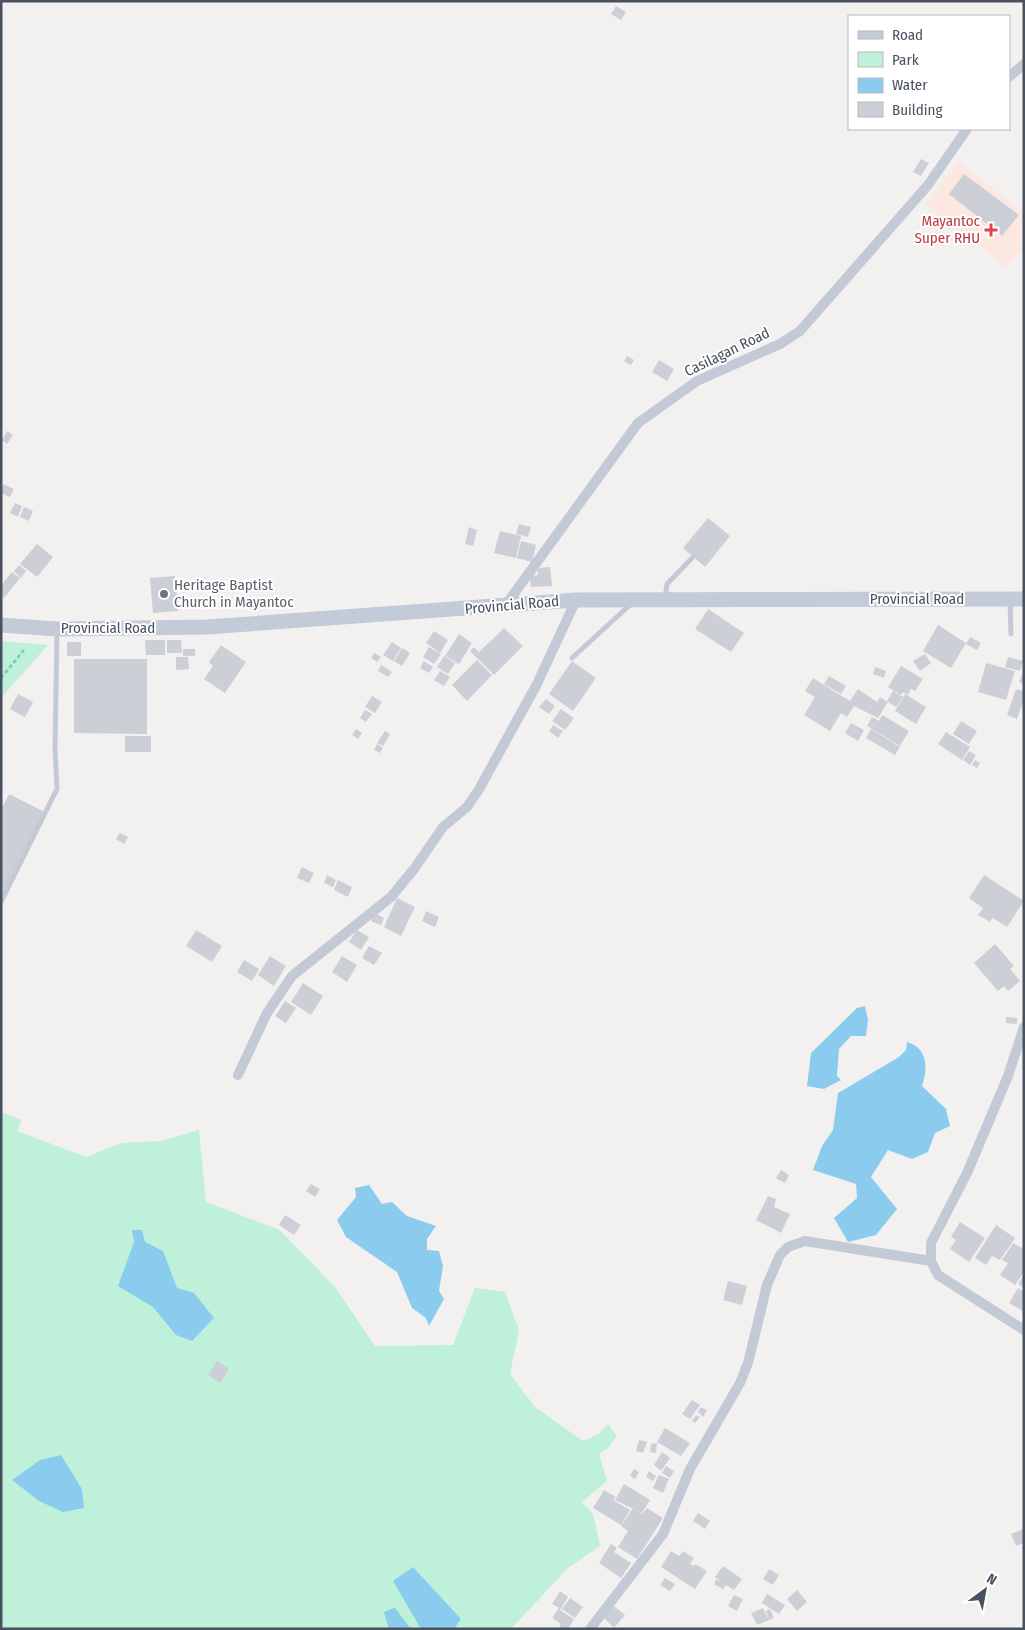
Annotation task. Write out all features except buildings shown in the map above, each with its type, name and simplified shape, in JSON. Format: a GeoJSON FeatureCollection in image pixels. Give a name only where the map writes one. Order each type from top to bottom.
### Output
{"type":"FeatureCollection","features":[{"type":"Feature","properties":{"kind":"main road","name":"Provincial Road"},"geometry":{"type":"LineString","coordinates":[[1,625],[57,629],[215,627],[576,600],[1017,599]]}},
{"type":"Feature","properties":{"kind":"street"},"geometry":{"type":"LineString","coordinates":[[1010,76],[1024,64]]}},
{"type":"Feature","properties":{"kind":"street","name":"Casilagan Road"},"geometry":{"type":"LineString","coordinates":[[505,606],[638,423],[697,381],[780,344],[800,331],[928,185],[966,130]]}},
{"type":"Feature","properties":{"kind":"street"},"geometry":{"type":"LineString","coordinates":[[238,1075],[266,1013],[292,976],[391,897],[414,869],[443,827],[467,807],[478,791],[536,686],[576,600]]}},
{"type":"Feature","properties":{"kind":"street"},"geometry":{"type":"LineString","coordinates":[[1024,1027],[1008,1076],[967,1172],[931,1243],[931,1262],[938,1275],[1024,1330]]}},
{"type":"Feature","properties":{"kind":"street"},"geometry":{"type":"LineString","coordinates":[[590,1629],[663,1534],[690,1469],[740,1383],[748,1363],[767,1285],[780,1255],[788,1247],[805,1241],[931,1262]]}},
{"type":"Feature","properties":{"kind":"lane"},"geometry":{"type":"LineString","coordinates":[[665,600],[667,584],[692,558]]}},
{"type":"Feature","properties":{"kind":"lane"},"geometry":{"type":"LineString","coordinates":[[1011,634],[1017,599]]}},
{"type":"Feature","properties":{"kind":"lane"},"geometry":{"type":"LineString","coordinates":[[572,658],[636,600]]}},
{"type":"Feature","properties":{"kind":"lane"},"geometry":{"type":"LineString","coordinates":[[1,902],[57,790],[55,748],[57,629]]}},
{"type":"Feature","properties":{"kind":"path"},"geometry":{"type":"LineString","coordinates":[[1,678],[24,650]]}},
{"type":"Feature","properties":{"kind":"shaded area","name":"Mayantoc Super RHU"},"geometry":{"type":"Polygon","coordinates":[[[958,161],[1024,213],[1024,247],[1007,268],[926,205],[958,161]]]}},
{"type":"Feature","properties":{"kind":"green space"},"geometry":{"type":"Polygon","coordinates":[[[1,641],[48,645],[1,698],[1,641]]]}},
{"type":"Feature","properties":{"kind":"green space"},"geometry":{"type":"Polygon","coordinates":[[[1,1112],[22,1120],[17,1131],[86,1157],[121,1143],[161,1141],[199,1130],[206,1202],[280,1230],[335,1287],[375,1346],[453,1345],[475,1288],[505,1292],[519,1330],[510,1374],[535,1407],[583,1441],[599,1434],[608,1424],[617,1436],[608,1448],[599,1454],[607,1481],[582,1502],[593,1514],[600,1546],[568,1568],[511,1629],[1,1629],[1,1112]]]}},
{"type":"Feature","properties":{"kind":"water"},"geometry":{"type":"Polygon","coordinates":[[[865,1006],[868,1020],[866,1036],[851,1036],[839,1049],[837,1076],[841,1080],[824,1089],[807,1086],[811,1053],[857,1008],[865,1006]]]}},
{"type":"Feature","properties":{"kind":"water"},"geometry":{"type":"Polygon","coordinates":[[[907,1042],[914,1045],[923,1054],[925,1072],[922,1086],[946,1109],[950,1126],[935,1133],[928,1152],[912,1159],[888,1150],[871,1177],[897,1209],[876,1235],[848,1242],[834,1218],[857,1198],[856,1184],[813,1170],[822,1146],[833,1130],[838,1093],[899,1057],[906,1050],[907,1042]]]}},
{"type":"Feature","properties":{"kind":"water"},"geometry":{"type":"Polygon","coordinates":[[[369,1185],[382,1204],[392,1202],[407,1216],[436,1226],[427,1239],[427,1250],[439,1251],[443,1266],[439,1291],[444,1299],[429,1326],[426,1318],[412,1308],[397,1272],[346,1237],[337,1220],[356,1197],[355,1188],[369,1185]]]}},
{"type":"Feature","properties":{"kind":"water"},"geometry":{"type":"Polygon","coordinates":[[[132,1230],[142,1230],[145,1242],[163,1251],[177,1288],[194,1293],[214,1318],[192,1341],[176,1335],[153,1307],[118,1286],[134,1242],[132,1230]]]}},
{"type":"Feature","properties":{"kind":"water"},"geometry":{"type":"Polygon","coordinates":[[[61,1455],[82,1489],[84,1508],[63,1512],[39,1501],[12,1480],[40,1460],[61,1455]]]}},
{"type":"Feature","properties":{"kind":"water"},"geometry":{"type":"Polygon","coordinates":[[[413,1567],[461,1619],[454,1629],[421,1629],[393,1581],[413,1567]]]}},
{"type":"Feature","properties":{"kind":"water"},"geometry":{"type":"Polygon","coordinates":[[[395,1608],[411,1629],[389,1629],[384,1612],[395,1608]]]}},
{"type":"Feature","properties":{"kind":"place","name":"Mayantoc Super RHU"},"geometry":{"type":"Point","coordinates":[991,230]}},
{"type":"Feature","properties":{"kind":"place","name":"Heritage Baptist Church in Mayantoc"},"geometry":{"type":"Point","coordinates":[164,594]}}]}
